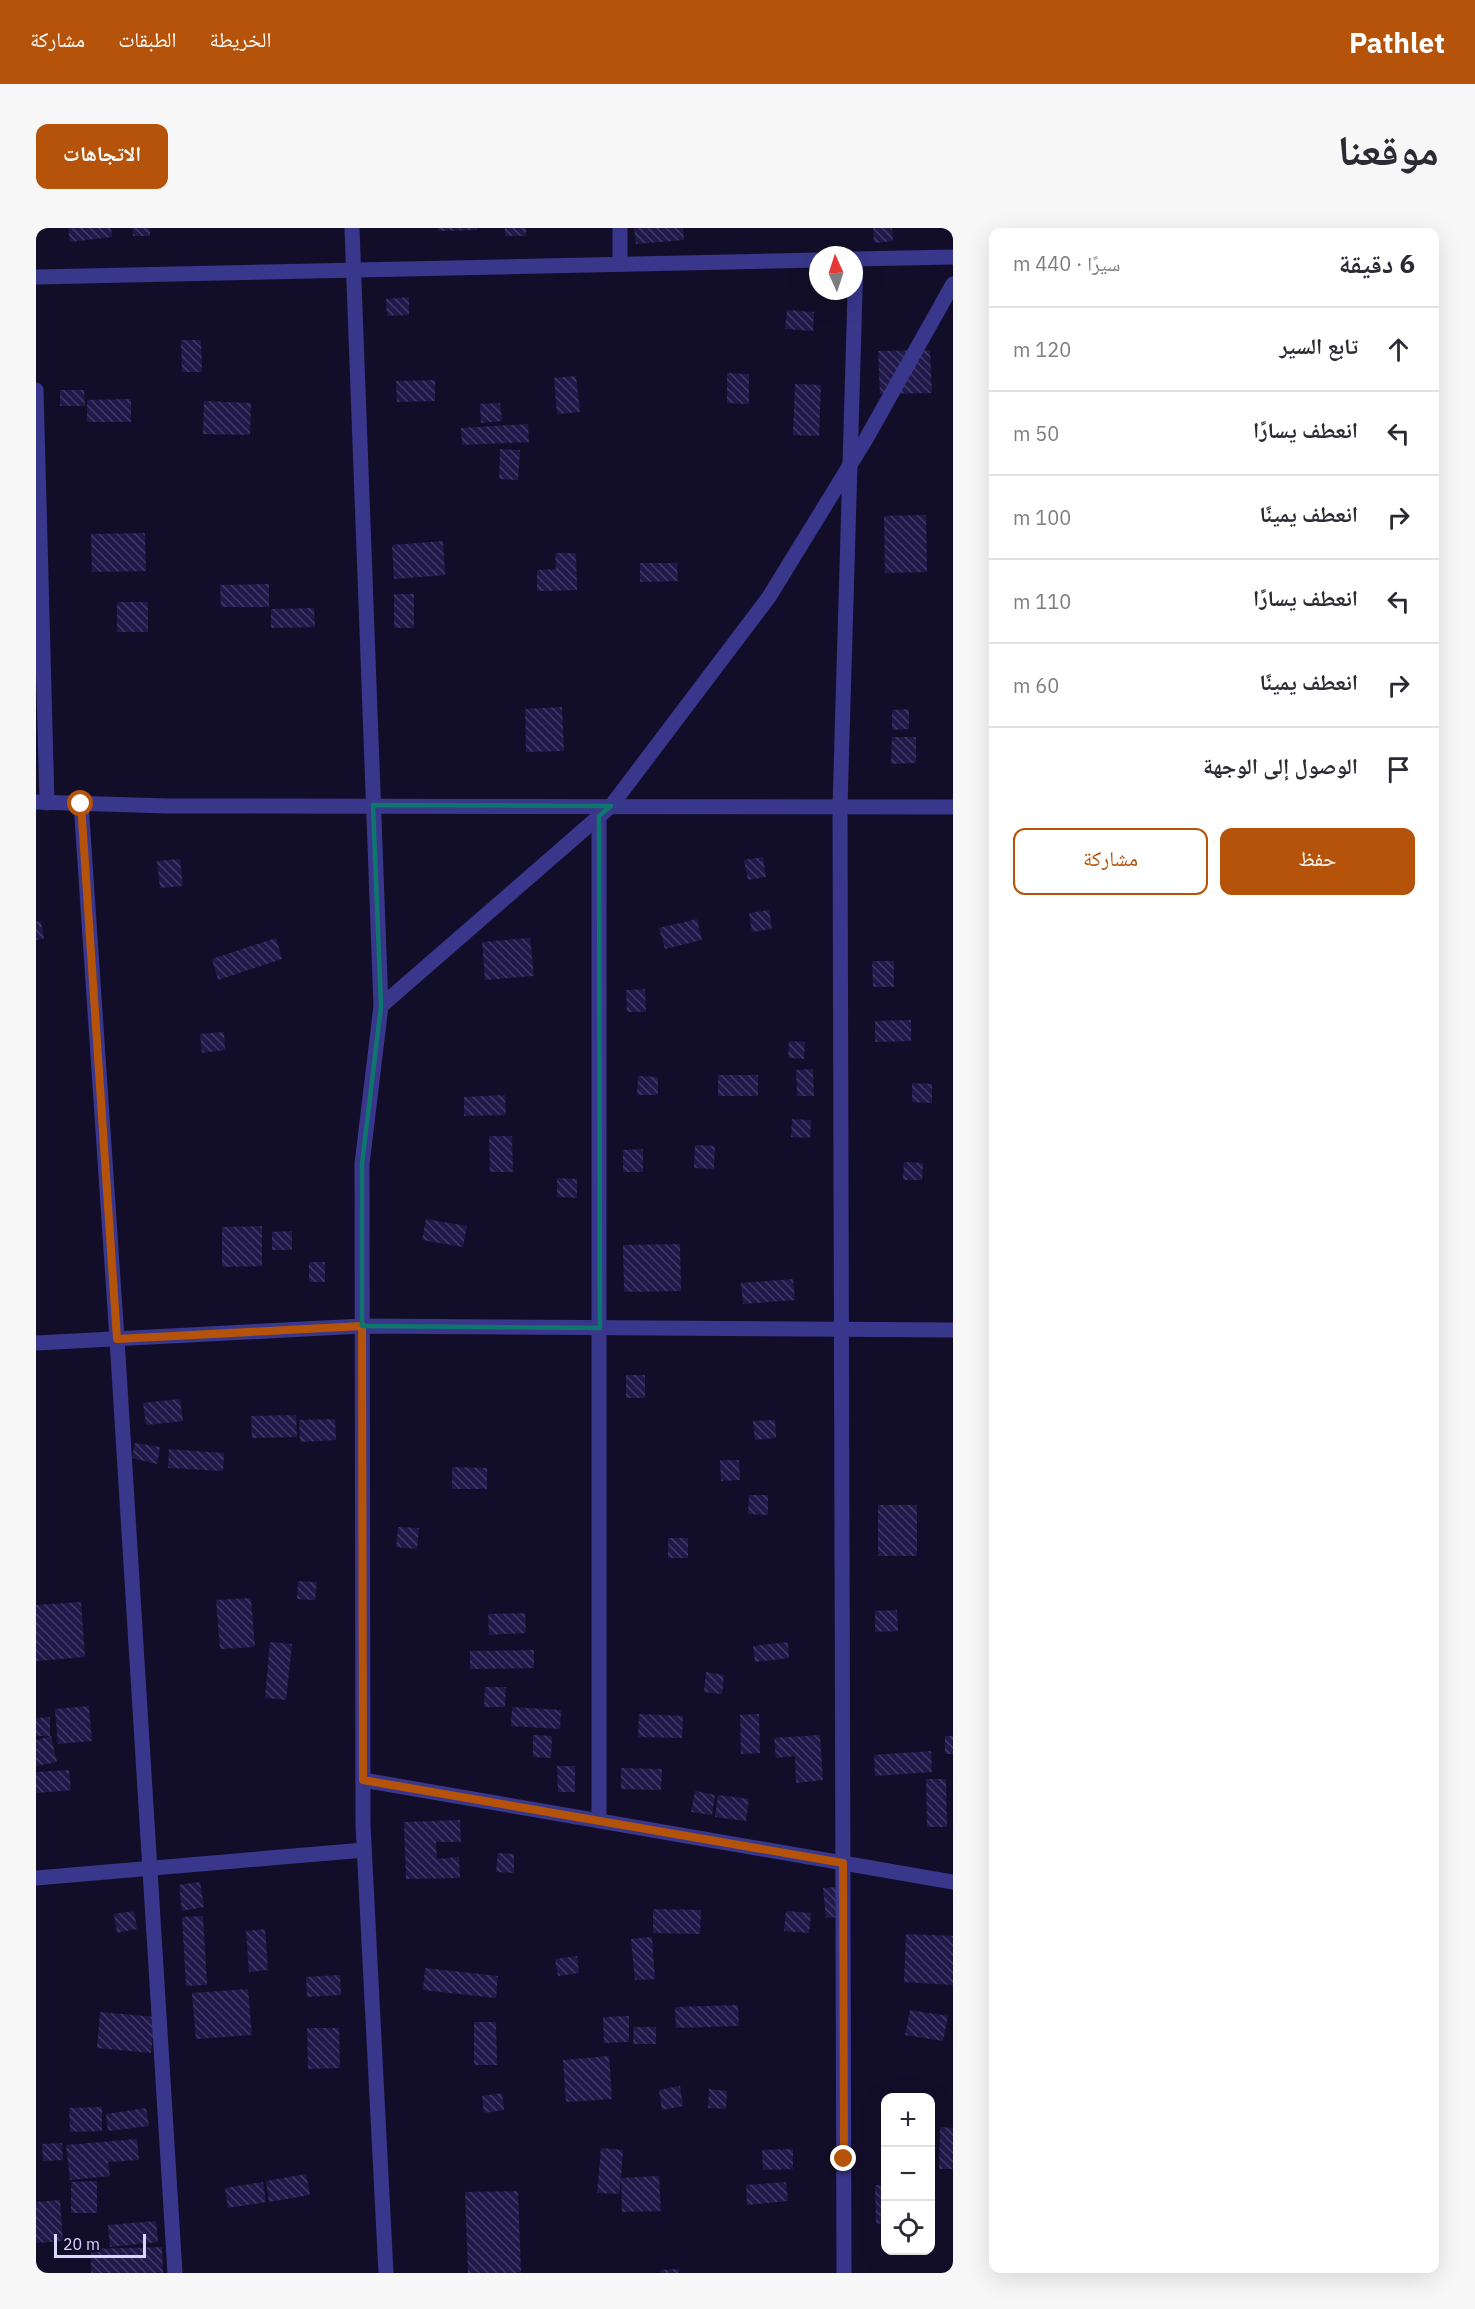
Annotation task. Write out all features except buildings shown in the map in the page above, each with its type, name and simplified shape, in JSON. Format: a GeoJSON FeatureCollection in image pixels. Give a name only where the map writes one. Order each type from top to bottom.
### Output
{"type":"FeatureCollection","features":[{"type":"Feature","properties":{"kind":"street"},"geometry":{"type":"LineString","coordinates":[[352,228],[381,1006],[362,1164],[363,1780],[364,1850],[386,2273]]}},
{"type":"Feature","properties":{"kind":"street"},"geometry":{"type":"LineString","coordinates":[[620,228],[620,264]]}},
{"type":"Feature","properties":{"kind":"street"},"geometry":{"type":"LineString","coordinates":[[863,259],[953,257]]}},
{"type":"Feature","properties":{"kind":"street"},"geometry":{"type":"LineString","coordinates":[[36,277],[809,260]]}},
{"type":"Feature","properties":{"kind":"street"},"geometry":{"type":"LineString","coordinates":[[381,1006],[605,811],[769,597],[850,466],[953,284]]}},
{"type":"Feature","properties":{"kind":"street"},"geometry":{"type":"LineString","coordinates":[[844,2273],[840,806],[854,300]]}},
{"type":"Feature","properties":{"kind":"street"},"geometry":{"type":"LineString","coordinates":[[36,390],[41,803],[373,805],[605,811],[840,806],[953,807]]}},
{"type":"Feature","properties":{"kind":"street"},"geometry":{"type":"LineString","coordinates":[[81,804],[175,2273]]}},
{"type":"Feature","properties":{"kind":"street"},"geometry":{"type":"LineString","coordinates":[[599,1821],[600,1328],[605,811]]}},
{"type":"Feature","properties":{"kind":"street"},"geometry":{"type":"LineString","coordinates":[[36,1343],[362,1326],[953,1330]]}},
{"type":"Feature","properties":{"kind":"street"},"geometry":{"type":"LineString","coordinates":[[363,1780],[953,1881]]}},
{"type":"Feature","properties":{"kind":"street"},"geometry":{"type":"LineString","coordinates":[[36,1878],[364,1850]]}},
{"type":"Feature","properties":{"kind":"highlighted area"},"geometry":{"type":"Polygon","coordinates":[[[373,805],[611,806],[599,816],[600,1328],[362,1326],[362,1164],[381,1006],[373,805]]]}},
{"type":"Feature","properties":{"kind":"route"},"geometry":{"type":"LineString","coordinates":[[81,804],[117,1339],[362,1326],[363,1780],[843,1863],[844,2159]]}}]}
